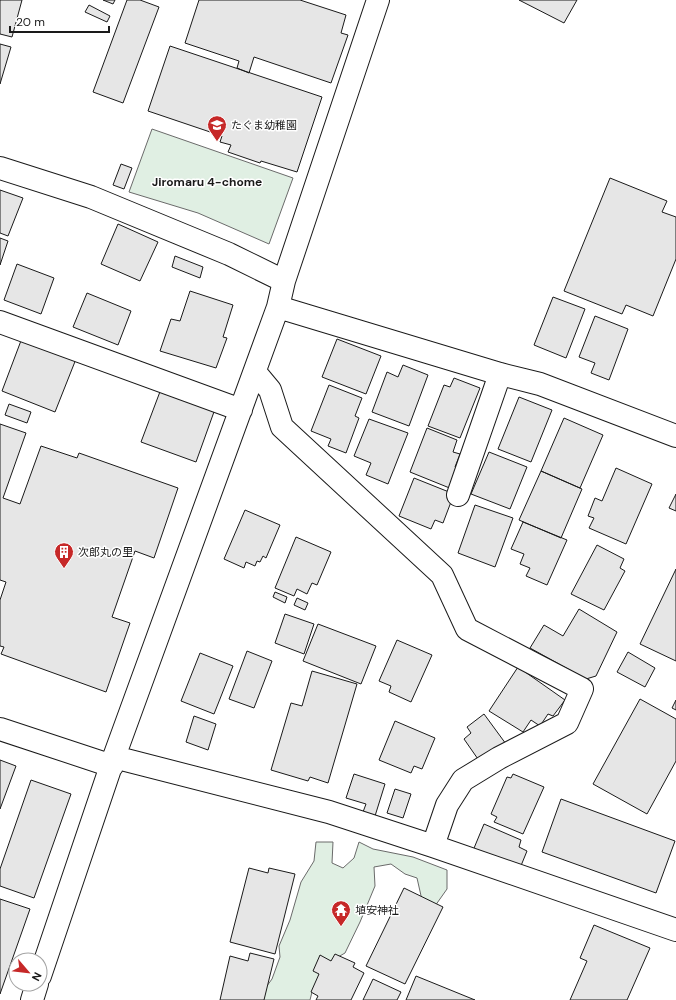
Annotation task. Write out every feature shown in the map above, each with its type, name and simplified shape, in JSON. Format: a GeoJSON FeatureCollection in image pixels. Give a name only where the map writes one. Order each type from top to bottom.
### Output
{"type":"FeatureCollection","features":[{"type":"Feature","properties":{"kind":"street"},"geometry":{"type":"LineString","coordinates":[[48,953],[113,762],[278,307],[284,281],[378,0]]}},
{"type":"Feature","properties":{"kind":"street"},"geometry":{"type":"LineString","coordinates":[[0,168],[91,197],[229,254],[284,281]]}},
{"type":"Feature","properties":{"kind":"street"},"geometry":{"type":"LineString","coordinates":[[278,307],[500,374],[540,384],[676,436]]}},
{"type":"Feature","properties":{"kind":"street"},"geometry":{"type":"LineString","coordinates":[[0,322],[240,410]]}},
{"type":"Feature","properties":{"kind":"street"},"geometry":{"type":"LineString","coordinates":[[255,372],[270,390],[282,427],[442,575],[467,629],[582,689],[567,723],[500,758],[463,780],[446,805],[433,846]]}},
{"type":"Feature","properties":{"kind":"street"},"geometry":{"type":"LineString","coordinates":[[458,495],[500,374]]}},
{"type":"Feature","properties":{"kind":"street"},"geometry":{"type":"LineString","coordinates":[[0,729],[113,762],[328,812],[433,846],[676,930]]}},
{"type":"Feature","properties":{"kind":"green space"},"geometry":{"type":"Polygon","coordinates":[[[152,129],[293,178],[269,244],[198,213],[129,192],[152,129]]]}},
{"type":"Feature","properties":{"kind":"green space"},"geometry":{"type":"Polygon","coordinates":[[[316,842],[333,842],[332,863],[343,868],[354,858],[359,842],[373,849],[413,857],[447,870],[447,889],[435,906],[424,909],[417,878],[405,874],[391,864],[374,867],[375,886],[360,922],[345,953],[338,957],[312,992],[310,1000],[261,1000],[261,994],[272,979],[280,957],[279,946],[290,920],[301,882],[314,861],[316,842]]]}},
{"type":"Feature","properties":{"kind":"building"},"geometry":{"type":"Polygon","coordinates":[[[0,0],[22,0],[12,37],[0,34],[0,0]]]}},
{"type":"Feature","properties":{"kind":"building"},"geometry":{"type":"Polygon","coordinates":[[[103,0],[115,0],[113,4],[103,0]]]}},
{"type":"Feature","properties":{"kind":"building"},"geometry":{"type":"Polygon","coordinates":[[[127,0],[140,0],[159,7],[123,103],[93,92],[127,0]]]}},
{"type":"Feature","properties":{"kind":"building"},"geometry":{"type":"Polygon","coordinates":[[[199,0],[300,0],[346,15],[341,33],[348,35],[331,83],[254,57],[249,73],[237,68],[239,61],[185,43],[199,0]]]}},
{"type":"Feature","properties":{"kind":"building"},"geometry":{"type":"Polygon","coordinates":[[[519,0],[577,0],[564,23],[519,0]]]}},
{"type":"Feature","properties":{"kind":"building"},"geometry":{"type":"Polygon","coordinates":[[[89,5],[110,16],[107,22],[85,12],[89,5]]]}},
{"type":"Feature","properties":{"kind":"building"},"geometry":{"type":"Polygon","coordinates":[[[0,44],[11,47],[0,84],[0,44]]]}},
{"type":"Feature","properties":{"kind":"building"},"geometry":{"type":"Polygon","coordinates":[[[170,46],[322,97],[297,172],[261,161],[260,163],[228,152],[231,145],[220,142],[222,136],[148,111],[170,46]]]}},
{"type":"Feature","properties":{"kind":"building"},"geometry":{"type":"Polygon","coordinates":[[[121,164],[132,168],[124,189],[113,185],[121,164]]]}},
{"type":"Feature","properties":{"kind":"building"},"geometry":{"type":"Polygon","coordinates":[[[610,178],[667,201],[662,212],[676,217],[676,259],[653,316],[626,305],[622,314],[564,291],[610,178]]]}},
{"type":"Feature","properties":{"kind":"building"},"geometry":{"type":"Polygon","coordinates":[[[0,190],[23,198],[8,236],[0,233],[0,190]]]}},
{"type":"Feature","properties":{"kind":"building"},"geometry":{"type":"Polygon","coordinates":[[[118,224],[158,242],[140,281],[101,264],[118,224]]]}},
{"type":"Feature","properties":{"kind":"building"},"geometry":{"type":"Polygon","coordinates":[[[0,238],[8,241],[0,265],[0,238]]]}},
{"type":"Feature","properties":{"kind":"building"},"geometry":{"type":"Polygon","coordinates":[[[175,256],[203,267],[200,278],[172,267],[175,256]]]}},
{"type":"Feature","properties":{"kind":"building"},"geometry":{"type":"Polygon","coordinates":[[[17,264],[54,278],[41,314],[4,300],[17,264]]]}},
{"type":"Feature","properties":{"kind":"building"},"geometry":{"type":"Polygon","coordinates":[[[190,291],[233,305],[223,337],[227,338],[216,368],[160,351],[171,319],[180,321],[190,291]]]}},
{"type":"Feature","properties":{"kind":"building"},"geometry":{"type":"Polygon","coordinates":[[[87,293],[131,311],[118,345],[73,327],[87,293]]]}},
{"type":"Feature","properties":{"kind":"building"},"geometry":{"type":"Polygon","coordinates":[[[553,297],[585,309],[566,358],[534,345],[553,297]]]}},
{"type":"Feature","properties":{"kind":"building"},"geometry":{"type":"Polygon","coordinates":[[[595,316],[628,329],[609,380],[591,373],[595,363],[579,357],[595,316]]]}},
{"type":"Feature","properties":{"kind":"building"},"geometry":{"type":"Polygon","coordinates":[[[22,338],[76,359],[55,412],[2,391],[22,338]]]}},
{"type":"Feature","properties":{"kind":"building"},"geometry":{"type":"Polygon","coordinates":[[[337,339],[381,356],[366,394],[322,377],[337,339]]]}},
{"type":"Feature","properties":{"kind":"building"},"geometry":{"type":"Polygon","coordinates":[[[403,365],[428,375],[409,426],[372,412],[387,372],[398,377],[403,365]]]}},
{"type":"Feature","properties":{"kind":"building"},"geometry":{"type":"Polygon","coordinates":[[[454,378],[480,388],[460,438],[428,426],[444,385],[450,387],[454,378]]]}},
{"type":"Feature","properties":{"kind":"building"},"geometry":{"type":"Polygon","coordinates":[[[329,385],[362,398],[355,416],[359,418],[346,453],[328,446],[331,439],[311,431],[329,385]]]}},
{"type":"Feature","properties":{"kind":"building"},"geometry":{"type":"Polygon","coordinates":[[[161,389],[215,409],[196,462],[141,442],[161,389]]]}},
{"type":"Feature","properties":{"kind":"building"},"geometry":{"type":"Polygon","coordinates":[[[519,397],[552,410],[531,462],[498,449],[519,397]]]}},
{"type":"Feature","properties":{"kind":"building"},"geometry":{"type":"Polygon","coordinates":[[[9,404],[31,412],[27,423],[5,415],[9,404]]]}},
{"type":"Feature","properties":{"kind":"building"},"geometry":{"type":"Polygon","coordinates":[[[564,418],[603,435],[580,488],[541,471],[564,418]]]}},
{"type":"Feature","properties":{"kind":"building"},"geometry":{"type":"Polygon","coordinates":[[[369,419],[408,433],[388,484],[366,475],[371,463],[354,456],[369,419]]]}},
{"type":"Feature","properties":{"kind":"building","name":"次郎丸の里"},"geometry":{"type":"Polygon","coordinates":[[[0,424],[26,433],[3,498],[20,504],[41,446],[77,458],[79,453],[178,488],[154,558],[135,551],[112,617],[130,623],[106,692],[1,654],[4,647],[0,646],[0,600],[6,582],[0,580],[0,424]]]}},
{"type":"Feature","properties":{"kind":"building"},"geometry":{"type":"Polygon","coordinates":[[[427,428],[457,440],[453,452],[460,454],[455,467],[465,471],[457,491],[410,472],[427,428]]]}},
{"type":"Feature","properties":{"kind":"building"},"geometry":{"type":"Polygon","coordinates":[[[489,452],[527,467],[510,509],[471,494],[489,452]]]}},
{"type":"Feature","properties":{"kind":"building"},"geometry":{"type":"Polygon","coordinates":[[[616,468],[652,484],[626,544],[589,528],[594,518],[588,516],[595,498],[602,501],[616,468]]]}},
{"type":"Feature","properties":{"kind":"building"},"geometry":{"type":"Polygon","coordinates":[[[541,471],[582,489],[561,538],[519,520],[541,471]]]}},
{"type":"Feature","properties":{"kind":"building"},"geometry":{"type":"Polygon","coordinates":[[[414,478],[454,494],[443,523],[435,520],[431,529],[399,516],[414,478]]]}},
{"type":"Feature","properties":{"kind":"building"},"geometry":{"type":"Polygon","coordinates":[[[676,494],[676,511],[669,508],[676,494]]]}},
{"type":"Feature","properties":{"kind":"building"},"geometry":{"type":"Polygon","coordinates":[[[475,505],[513,518],[495,567],[458,553],[475,505]]]}},
{"type":"Feature","properties":{"kind":"building"},"geometry":{"type":"Polygon","coordinates":[[[245,510],[280,525],[266,558],[263,556],[260,562],[257,561],[255,566],[246,562],[244,568],[224,559],[245,510]]]}},
{"type":"Feature","properties":{"kind":"building"},"geometry":{"type":"Polygon","coordinates":[[[523,522],[567,540],[547,585],[526,576],[530,568],[520,564],[524,554],[511,549],[523,522]]]}},
{"type":"Feature","properties":{"kind":"building"},"geometry":{"type":"Polygon","coordinates":[[[296,537],[331,552],[317,585],[312,583],[307,594],[297,589],[294,596],[275,588],[296,537]]]}},
{"type":"Feature","properties":{"kind":"building"},"geometry":{"type":"Polygon","coordinates":[[[597,545],[624,559],[620,568],[625,571],[604,610],[571,594],[597,545]]]}},
{"type":"Feature","properties":{"kind":"building"},"geometry":{"type":"Polygon","coordinates":[[[676,569],[676,661],[640,644],[676,569]]]}},
{"type":"Feature","properties":{"kind":"building"},"geometry":{"type":"Polygon","coordinates":[[[275,592],[287,597],[285,603],[273,597],[275,592]]]}},
{"type":"Feature","properties":{"kind":"building"},"geometry":{"type":"Polygon","coordinates":[[[297,598],[308,603],[305,610],[294,605],[297,598]]]}},
{"type":"Feature","properties":{"kind":"building"},"geometry":{"type":"Polygon","coordinates":[[[579,609],[617,632],[596,676],[586,679],[530,648],[544,625],[563,636],[579,609]]]}},
{"type":"Feature","properties":{"kind":"building"},"geometry":{"type":"Polygon","coordinates":[[[285,614],[314,624],[304,654],[275,643],[285,614]]]}},
{"type":"Feature","properties":{"kind":"building"},"geometry":{"type":"Polygon","coordinates":[[[318,624],[376,646],[361,684],[303,661],[318,624]]]}},
{"type":"Feature","properties":{"kind":"building"},"geometry":{"type":"Polygon","coordinates":[[[397,640],[432,655],[411,702],[389,692],[391,686],[379,681],[397,640]]]}},
{"type":"Feature","properties":{"kind":"building"},"geometry":{"type":"Polygon","coordinates":[[[247,651],[272,661],[254,708],[229,699],[247,651]]]}},
{"type":"Feature","properties":{"kind":"building"},"geometry":{"type":"Polygon","coordinates":[[[628,652],[655,668],[645,687],[617,672],[628,652]]]}},
{"type":"Feature","properties":{"kind":"building"},"geometry":{"type":"Polygon","coordinates":[[[200,653],[233,666],[214,714],[181,701],[200,653]]]}},
{"type":"Feature","properties":{"kind":"building"},"geometry":{"type":"Polygon","coordinates":[[[518,667],[565,700],[553,716],[548,714],[540,726],[531,720],[523,732],[489,711],[518,667]]]}},
{"type":"Feature","properties":{"kind":"building"},"geometry":{"type":"Polygon","coordinates":[[[312,671],[357,684],[328,783],[310,777],[308,781],[271,770],[291,703],[302,706],[312,671]]]}},
{"type":"Feature","properties":{"kind":"building"},"geometry":{"type":"Polygon","coordinates":[[[640,699],[676,719],[676,761],[647,814],[593,784],[640,699]]]}},
{"type":"Feature","properties":{"kind":"building"},"geometry":{"type":"Polygon","coordinates":[[[676,700],[676,710],[672,708],[676,700]]]}},
{"type":"Feature","properties":{"kind":"building"},"geometry":{"type":"Polygon","coordinates":[[[484,714],[506,744],[480,762],[464,739],[471,733],[467,727],[484,714]]]}},
{"type":"Feature","properties":{"kind":"building"},"geometry":{"type":"Polygon","coordinates":[[[194,716],[216,724],[208,750],[186,742],[194,716]]]}},
{"type":"Feature","properties":{"kind":"building"},"geometry":{"type":"Polygon","coordinates":[[[395,721],[435,738],[422,769],[414,766],[411,773],[379,760],[395,721]]]}},
{"type":"Feature","properties":{"kind":"building"},"geometry":{"type":"Polygon","coordinates":[[[0,760],[16,766],[0,809],[0,760]]]}},
{"type":"Feature","properties":{"kind":"building"},"geometry":{"type":"Polygon","coordinates":[[[354,774],[385,784],[375,816],[363,812],[366,804],[346,798],[354,774]]]}},
{"type":"Feature","properties":{"kind":"building"},"geometry":{"type":"Polygon","coordinates":[[[513,774],[544,787],[523,834],[494,822],[497,817],[491,814],[507,777],[511,778],[513,774]]]}},
{"type":"Feature","properties":{"kind":"building"},"geometry":{"type":"Polygon","coordinates":[[[31,780],[71,794],[34,898],[0,886],[0,869],[31,780]]]}},
{"type":"Feature","properties":{"kind":"building"},"geometry":{"type":"Polygon","coordinates":[[[395,789],[411,794],[403,818],[387,813],[395,789]]]}},
{"type":"Feature","properties":{"kind":"building"},"geometry":{"type":"Polygon","coordinates":[[[561,799],[675,841],[656,893],[542,852],[561,799]]]}},
{"type":"Feature","properties":{"kind":"building"},"geometry":{"type":"Polygon","coordinates":[[[484,824],[521,840],[519,847],[527,851],[518,873],[472,853],[484,824]]]}},
{"type":"Feature","properties":{"kind":"building"},"geometry":{"type":"Polygon","coordinates":[[[249,868],[268,873],[269,868],[295,874],[275,954],[230,942],[249,868]]]}},
{"type":"Feature","properties":{"kind":"building"},"geometry":{"type":"Polygon","coordinates":[[[404,888],[443,907],[405,984],[366,966],[404,888]]]}},
{"type":"Feature","properties":{"kind":"building"},"geometry":{"type":"Polygon","coordinates":[[[0,899],[30,909],[15,952],[8,952],[8,971],[0,994],[0,899]]]}},
{"type":"Feature","properties":{"kind":"building"},"geometry":{"type":"Polygon","coordinates":[[[594,925],[650,948],[627,1000],[570,1000],[587,961],[580,958],[594,925]]]}},
{"type":"Feature","properties":{"kind":"building"},"geometry":{"type":"Polygon","coordinates":[[[250,953],[274,959],[264,1000],[220,1000],[230,956],[248,961],[250,953]]]}},
{"type":"Feature","properties":{"kind":"building"},"geometry":{"type":"Polygon","coordinates":[[[335,954],[355,963],[353,967],[364,973],[351,1000],[316,1000],[318,996],[311,992],[319,974],[313,971],[320,955],[331,961],[335,954]]]}},
{"type":"Feature","properties":{"kind":"building"},"geometry":{"type":"Polygon","coordinates":[[[416,976],[475,1000],[406,1000],[416,976]]]}},
{"type":"Feature","properties":{"kind":"building"},"geometry":{"type":"Polygon","coordinates":[[[373,979],[401,992],[397,1000],[363,1000],[373,979]]]}},
{"type":"Feature","properties":{"kind":"place","name":"たぐま幼稚園"},"geometry":{"type":"Point","coordinates":[217,142]}},
{"type":"Feature","properties":{"kind":"place","name":"次郎丸の里"},"geometry":{"type":"Point","coordinates":[64,569]}},
{"type":"Feature","properties":{"kind":"place","name":"埴安神社"},"geometry":{"type":"Point","coordinates":[341,927]}},
{"type":"Feature","properties":{"kind":"district","name":"Jiromaru 4-chome"},"geometry":{"type":"Point","coordinates":[207,182]}}]}
